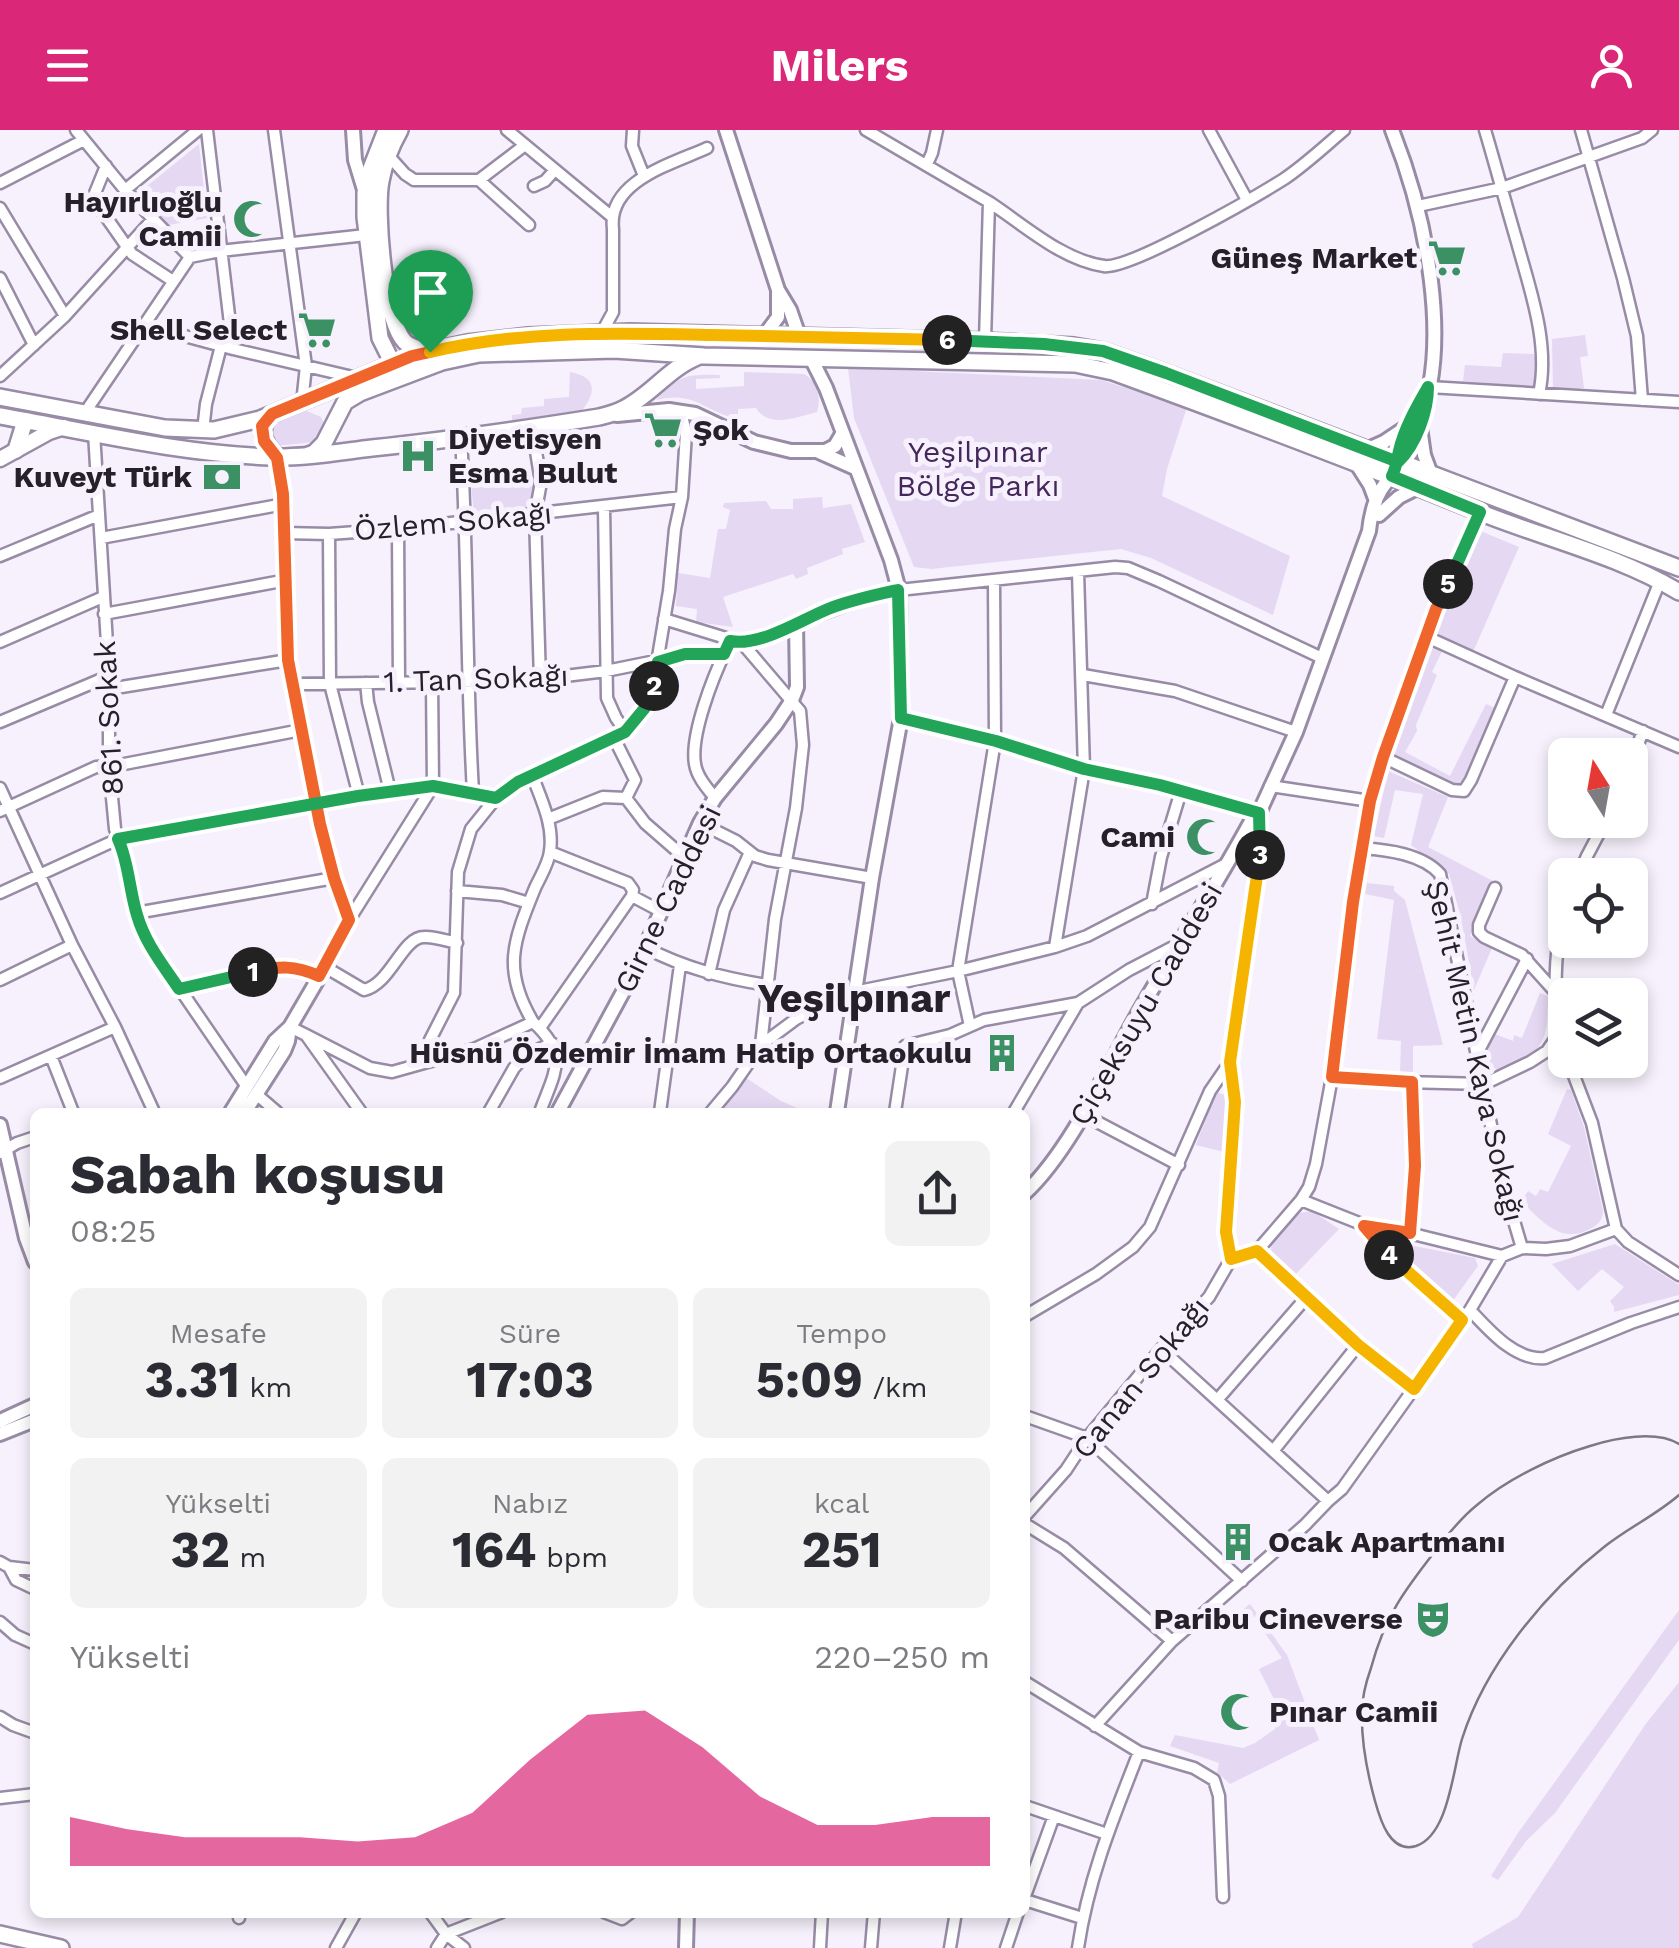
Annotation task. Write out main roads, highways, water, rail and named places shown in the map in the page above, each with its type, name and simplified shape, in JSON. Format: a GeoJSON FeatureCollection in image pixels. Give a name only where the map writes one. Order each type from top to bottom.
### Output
{"type":"FeatureCollection","features":[{"type":"Feature","properties":{"kind":"main road"},"geometry":{"type":"LineString","coordinates":[[386,130],[365,194],[397,330],[411,346],[430,352]]}},
{"type":"Feature","properties":{"kind":"main road"},"geometry":{"type":"LineString","coordinates":[[360,379],[374,367],[380,338],[373,234],[388,155],[400,130]]}},
{"type":"Feature","properties":{"kind":"main road"},"geometry":{"type":"LineString","coordinates":[[0,397],[165,428],[203,430],[228,428],[272,414],[412,356],[467,343],[528,336],[645,333],[985,341],[1103,351],[1166,373],[1361,457]]}},
{"type":"Feature","properties":{"kind":"main road"},"geometry":{"type":"LineString","coordinates":[[799,336],[811,358]]}},
{"type":"Feature","properties":{"kind":"main road"},"geometry":{"type":"LineString","coordinates":[[380,338],[394,364],[410,373]]}},
{"type":"Feature","properties":{"kind":"main road"},"geometry":{"type":"LineString","coordinates":[[305,456],[324,444],[345,402],[360,392],[479,354],[614,350],[704,356],[1096,366],[1395,469],[1431,474],[1679,570]]}},
{"type":"Feature","properties":{"kind":"main road"},"geometry":{"type":"LineString","coordinates":[[0,416],[217,452],[277,458],[305,456],[599,417],[622,410],[680,365],[704,356]]}},
{"type":"Feature","properties":{"kind":"main road"},"geometry":{"type":"LineString","coordinates":[[302,403],[322,408],[330,433]]}},
{"type":"Feature","properties":{"kind":"main road"},"geometry":{"type":"LineString","coordinates":[[272,414],[265,420],[262,434],[277,458]]}},
{"type":"Feature","properties":{"kind":"main road"},"geometry":{"type":"LineString","coordinates":[[16,450],[25,420]]}},
{"type":"Feature","properties":{"kind":"main road"},"geometry":{"type":"LineString","coordinates":[[0,459],[64,427]]}},
{"type":"Feature","properties":{"kind":"main road"},"geometry":{"type":"LineString","coordinates":[[217,452],[230,442],[228,428]]}},
{"type":"Feature","properties":{"kind":"main road"},"geometry":{"type":"LineString","coordinates":[[1395,469],[1419,487],[1624,564],[1679,592]]}},
{"type":"Feature","properties":{"kind":"main road"},"geometry":{"type":"LineString","coordinates":[[1480,512],[1490,505],[1528,510]]}},
{"type":"Feature","properties":{"kind":"main road"},"geometry":{"type":"LineString","coordinates":[[1624,564],[1672,575],[1679,570]]}},
{"type":"Feature","properties":{"kind":"main road"},"geometry":{"type":"LineString","coordinates":[[0,1934],[61,1948]]}},
{"type":"Feature","properties":{"kind":"tram line"},"geometry":{"type":"LineString","coordinates":[[1679,1444],[1659,1437],[1623,1438],[1576,1451],[1531,1470],[1471,1510],[1414,1578],[1383,1633],[1362,1706],[1369,1779],[1380,1817],[1399,1845],[1416,1846],[1436,1829],[1472,1712],[1519,1633],[1560,1587],[1604,1547],[1679,1495]]}},
{"type":"Feature","properties":{"kind":"place","name":"Hayırlıoğlu Camii"},"geometry":{"type":"Point","coordinates":[252,219]}},
{"type":"Feature","properties":{"kind":"place","name":"Güneş Market"},"geometry":{"type":"Point","coordinates":[1447,258]}},
{"type":"Feature","properties":{"kind":"place","name":"Shell Select"},"geometry":{"type":"Point","coordinates":[317,330]}},
{"type":"Feature","properties":{"kind":"place","name":"Şok"},"geometry":{"type":"Point","coordinates":[663,430]}},
{"type":"Feature","properties":{"kind":"place","name":"Diyetisyen Esma Bulut"},"geometry":{"type":"Point","coordinates":[418,456]}},
{"type":"Feature","properties":{"kind":"place","name":"Kuveyt Türk"},"geometry":{"type":"Point","coordinates":[222,477]}},
{"type":"Feature","properties":{"kind":"place","name":"Cami"},"geometry":{"type":"Point","coordinates":[1205,837]}},
{"type":"Feature","properties":{"kind":"place","name":"Hüsnü Özdemir İmam Hatip Ortaokulu"},"geometry":{"type":"Point","coordinates":[1002,1053]}},
{"type":"Feature","properties":{"kind":"place","name":"Ocak Apartmanı"},"geometry":{"type":"Point","coordinates":[1238,1542]}},
{"type":"Feature","properties":{"kind":"place","name":"Paribu Cineverse"},"geometry":{"type":"Point","coordinates":[1433,1619]}},
{"type":"Feature","properties":{"kind":"place","name":"Pınar Camii"},"geometry":{"type":"Point","coordinates":[1239,1712]}},
{"type":"Feature","properties":{"kind":"district","name":"Yeşilpınar"},"geometry":{"type":"Point","coordinates":[854,998]}},
{"type":"Feature","properties":{"kind":"park label","name":"Yeşilpınar Bölge Parkı"},"geometry":{"type":"Point","coordinates":[978,469]}}]}
